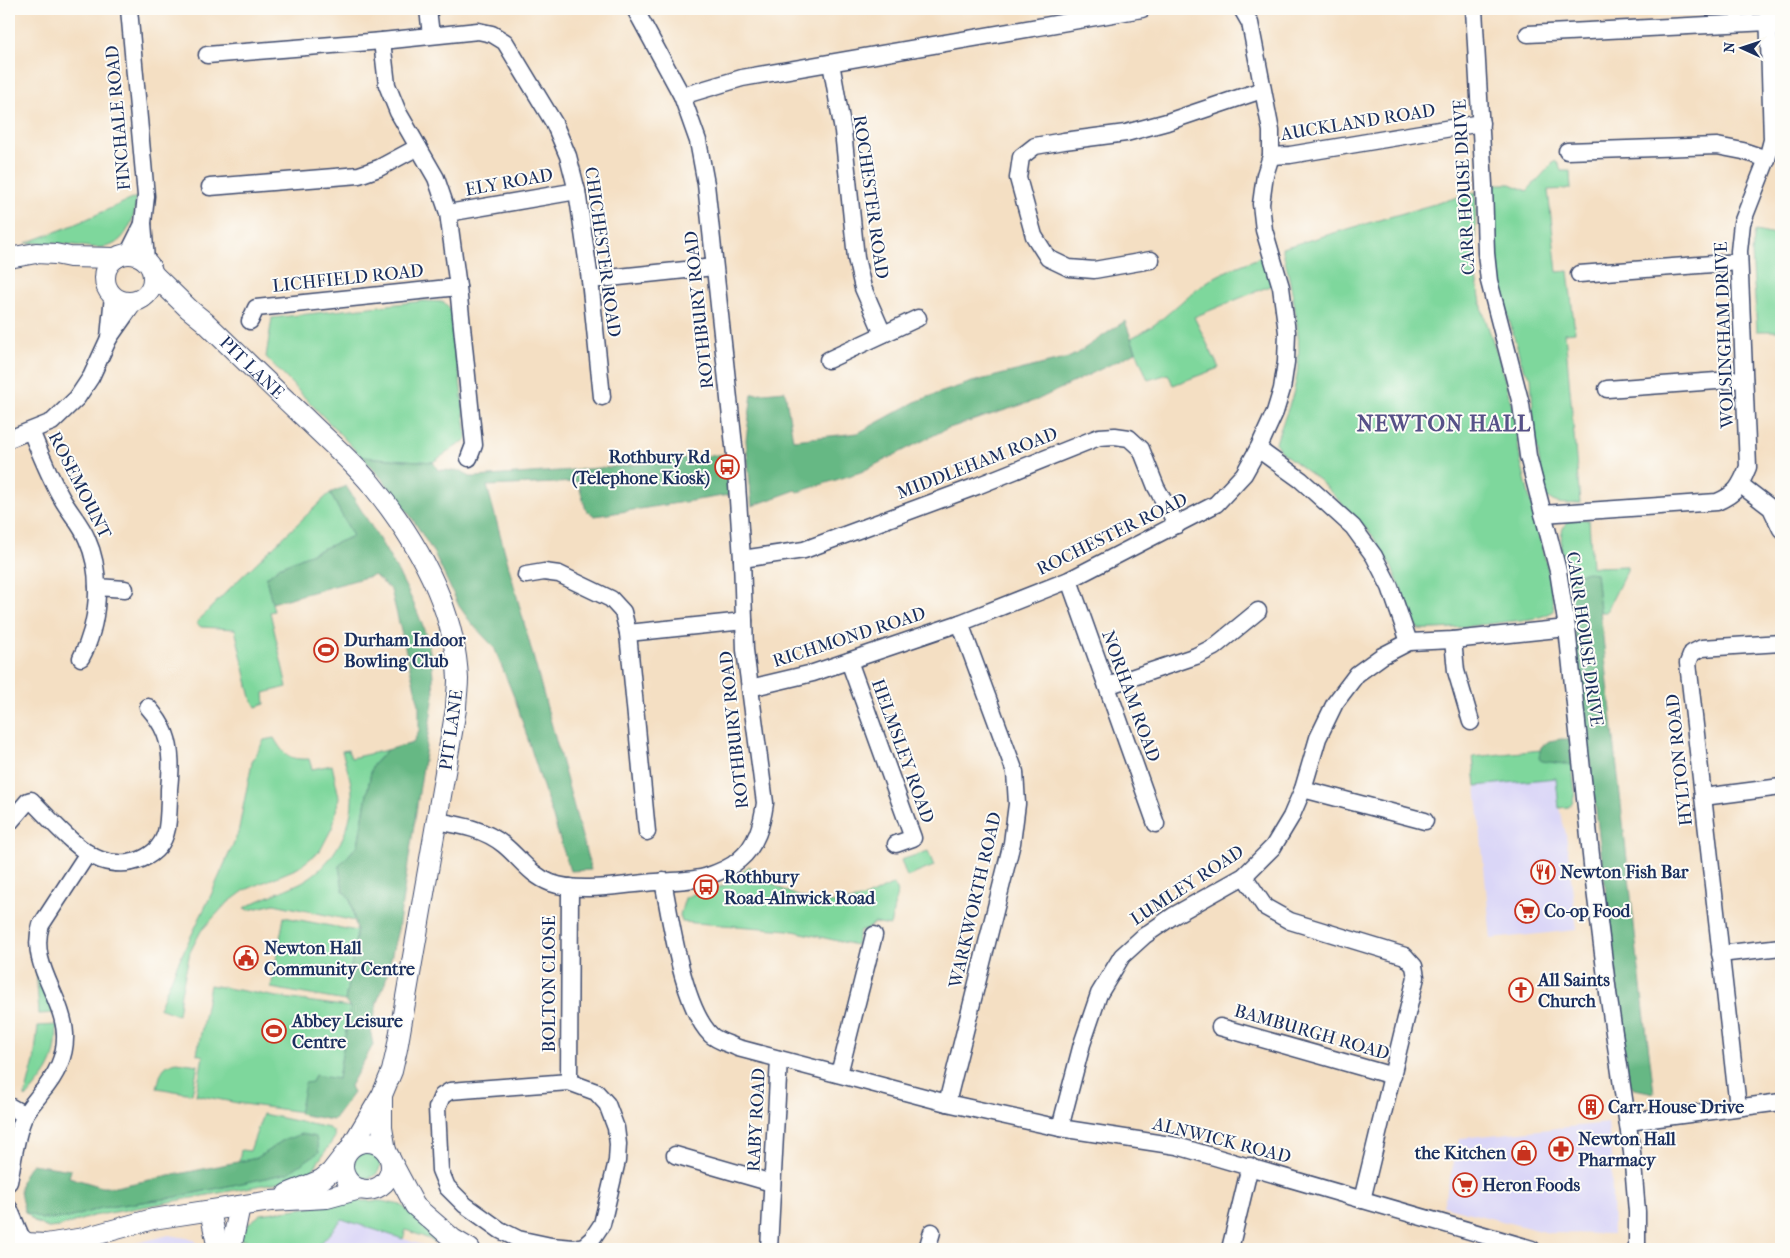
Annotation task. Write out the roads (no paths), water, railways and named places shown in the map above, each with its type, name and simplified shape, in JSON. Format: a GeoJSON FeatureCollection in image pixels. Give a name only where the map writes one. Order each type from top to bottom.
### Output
{"type":"FeatureCollection","features":[{"type":"Feature","properties":{"kind":"street","name":"FINCHALE ROAD"},"geometry":{"type":"LineString","coordinates":[[129,9],[146,196],[136,261]]}},
{"type":"Feature","properties":{"kind":"street"},"geometry":{"type":"LineString","coordinates":[[428,9],[430,36]]}},
{"type":"Feature","properties":{"kind":"street","name":"ROTHBURY ROAD"},"geometry":{"type":"LineString","coordinates":[[437,821],[483,832],[504,845],[534,874],[554,884],[586,888],[703,878],[724,870],[740,860],[762,826],[765,803],[745,650],[736,455],[706,184],[698,141],[682,96],[635,9]]}},
{"type":"Feature","properties":{"kind":"street"},"geometry":{"type":"LineString","coordinates":[[682,96],[742,78],[1142,9]]}},
{"type":"Feature","properties":{"kind":"street"},"geometry":{"type":"LineString","coordinates":[[1242,9],[1250,22],[1270,131],[1271,156],[1265,175],[1261,204],[1264,230],[1281,287],[1287,332],[1282,389],[1275,412],[1258,449],[1301,480],[1353,527],[1374,556],[1390,586],[1409,642]]}},
{"type":"Feature","properties":{"kind":"street","name":"CARR HOUSE DRIVE"},"geometry":{"type":"LineString","coordinates":[[1474,9],[1488,281],[1521,404],[1528,456],[1558,571],[1567,628],[1598,914],[1628,1122],[1637,1212],[1637,1249]]}},
{"type":"Feature","properties":{"kind":"street"},"geometry":{"type":"LineString","coordinates":[[1528,34],[1769,15]]}},
{"type":"Feature","properties":{"kind":"street","name":"WOLSINGHAM DRIVE"},"geometry":{"type":"LineString","coordinates":[[1741,485],[1748,467],[1739,262],[1742,223],[1767,159],[1772,140],[1769,15]]}},
{"type":"Feature","properties":{"kind":"street","name":"CHICHESTER ROAD"},"geometry":{"type":"LineString","coordinates":[[207,55],[478,31],[492,34],[505,42],[554,123],[568,156],[577,191],[590,280],[602,397]]}},
{"type":"Feature","properties":{"kind":"street"},"geometry":{"type":"LineString","coordinates":[[382,41],[387,86],[398,112],[436,178],[448,213],[458,287],[474,445],[469,458]]}},
{"type":"Feature","properties":{"kind":"street","name":"ROCHESTER ROAD"},"geometry":{"type":"LineString","coordinates":[[831,63],[843,131],[856,258],[863,288],[883,334]]}},
{"type":"Feature","properties":{"kind":"street"},"geometry":{"type":"LineString","coordinates":[[1151,260],[1094,270],[1069,268],[1048,258],[1034,236],[1018,178],[1021,157],[1035,146],[1126,133],[1167,122],[1262,90]]}},
{"type":"Feature","properties":{"kind":"street","name":"AUCKLAND ROAD"},"geometry":{"type":"LineString","coordinates":[[1271,156],[1290,155],[1481,123]]}},
{"type":"Feature","properties":{"kind":"street"},"geometry":{"type":"LineString","coordinates":[[1567,151],[1717,146],[1743,151],[1767,159]]}},
{"type":"Feature","properties":{"kind":"street"},"geometry":{"type":"LineString","coordinates":[[210,187],[358,175],[380,168],[418,147]]}},
{"type":"Feature","properties":{"kind":"street","name":"ELY ROAD"},"geometry":{"type":"LineString","coordinates":[[448,213],[577,191]]}},
{"type":"Feature","properties":{"kind":"street"},"geometry":{"type":"LineString","coordinates":[[9,258],[36,253],[136,261],[153,283],[149,292],[139,300]]}},
{"type":"Feature","properties":{"kind":"street"},"geometry":{"type":"LineString","coordinates":[[70,257],[119,300],[127,302],[139,300],[189,309]]}},
{"type":"Feature","properties":{"kind":"street"},"geometry":{"type":"LineString","coordinates":[[109,290],[106,270],[136,261]]}},
{"type":"Feature","properties":{"kind":"street","name":"PIT LANE"},"geometry":{"type":"LineString","coordinates":[[136,261],[206,322],[370,484],[395,516],[432,579],[448,618],[458,680],[456,709],[397,1049],[392,1071],[382,1095]]}},
{"type":"Feature","properties":{"kind":"street"},"geometry":{"type":"LineString","coordinates":[[1579,274],[1739,262]]}},
{"type":"Feature","properties":{"kind":"street"},"geometry":{"type":"LineString","coordinates":[[590,280],[714,267]]}},
{"type":"Feature","properties":{"kind":"street","name":"LICHFIELD ROAD"},"geometry":{"type":"LineString","coordinates":[[250,321],[256,308],[458,287]]}},
{"type":"Feature","properties":{"kind":"street","name":"ROSEMOUNT"},"geometry":{"type":"LineString","coordinates":[[109,290],[109,338]]}},
{"type":"Feature","properties":{"kind":"street","name":"ROSEMOUNT"},"geometry":{"type":"LineString","coordinates":[[9,439],[52,422],[65,412],[91,377],[109,338],[139,300]]}},
{"type":"Feature","properties":{"kind":"street"},"geometry":{"type":"LineString","coordinates":[[828,360],[918,318]]}},
{"type":"Feature","properties":{"kind":"street"},"geometry":{"type":"LineString","coordinates":[[1607,389],[1744,379]]}},
{"type":"Feature","properties":{"kind":"street","name":"ROSEMOUNT"},"geometry":{"type":"LineString","coordinates":[[31,431],[50,477],[88,541],[95,562],[97,587],[92,628],[88,646],[81,658]]}},
{"type":"Feature","properties":{"kind":"street","name":"MIDDLEHAM ROAD"},"geometry":{"type":"LineString","coordinates":[[742,560],[804,550],[977,486],[1099,437],[1115,436],[1129,438],[1141,449],[1156,487],[1177,525]]}},
{"type":"Feature","properties":{"kind":"street","name":"ROCHESTER ROAD"},"geometry":{"type":"LineString","coordinates":[[960,623],[1069,580],[1216,504],[1244,474],[1258,449]]}},
{"type":"Feature","properties":{"kind":"street"},"geometry":{"type":"LineString","coordinates":[[1543,514],[1717,502],[1730,497],[1741,485],[1771,508],[1781,530]]}},
{"type":"Feature","properties":{"kind":"street"},"geometry":{"type":"LineString","coordinates":[[526,575],[544,572],[559,574],[611,599],[623,612],[628,633],[647,832]]}},
{"type":"Feature","properties":{"kind":"street","name":"NORHAM ROAD"},"geometry":{"type":"LineString","coordinates":[[1069,580],[1156,824]]}},
{"type":"Feature","properties":{"kind":"street"},"geometry":{"type":"LineString","coordinates":[[97,587],[125,589]]}},
{"type":"Feature","properties":{"kind":"street"},"geometry":{"type":"LineString","coordinates":[[1106,686],[1196,656],[1214,647],[1258,611]]}},
{"type":"Feature","properties":{"kind":"street"},"geometry":{"type":"LineString","coordinates":[[628,633],[744,621]]}},
{"type":"Feature","properties":{"kind":"street","name":"RICHMOND ROAD"},"geometry":{"type":"LineString","coordinates":[[750,688],[813,673],[960,623]]}},
{"type":"Feature","properties":{"kind":"street","name":"WARKWORTH ROAD"},"geometry":{"type":"LineString","coordinates":[[947,1103],[1012,843],[1017,804],[1015,772],[960,623]]}},
{"type":"Feature","properties":{"kind":"street","name":"LUMLEY ROAD"},"geometry":{"type":"LineString","coordinates":[[1060,1128],[1082,1044],[1099,994],[1122,956],[1144,936],[1173,916],[1244,876],[1273,848],[1292,817],[1304,790],[1318,738],[1335,703],[1358,674],[1382,656],[1409,642],[1453,640],[1567,628]]}},
{"type":"Feature","properties":{"kind":"street"},"geometry":{"type":"LineString","coordinates":[[1453,640],[1456,670],[1471,722]]}},
{"type":"Feature","properties":{"kind":"street","name":"HYLTON ROAD"},"geometry":{"type":"LineString","coordinates":[[1738,1107],[1688,663],[1692,653],[1702,648],[1781,643]]}},
{"type":"Feature","properties":{"kind":"street","name":"HELMSLEY ROAD"},"geometry":{"type":"LineString","coordinates":[[849,661],[913,838],[896,844]]}},
{"type":"Feature","properties":{"kind":"street"},"geometry":{"type":"LineString","coordinates":[[10,822],[31,800],[88,853],[99,860],[114,864],[138,862],[158,848],[164,838],[167,827],[171,764],[165,732],[156,711]]}},
{"type":"Feature","properties":{"kind":"street"},"geometry":{"type":"LineString","coordinates":[[1703,797],[1781,787]]}},
{"type":"Feature","properties":{"kind":"street"},"geometry":{"type":"LineString","coordinates":[[1304,790],[1424,821]]}},
{"type":"Feature","properties":{"kind":"street"},"geometry":{"type":"LineString","coordinates":[[9,1182],[25,1115],[58,1069],[63,1054],[65,1037],[64,1023],[39,957],[37,937],[41,925],[88,853]]}},
{"type":"Feature","properties":{"kind":"street","name":"BAMBURGH ROAD"},"geometry":{"type":"LineString","coordinates":[[1244,876],[1265,907],[1290,921],[1405,956],[1414,966],[1416,977],[1362,1200]]}},
{"type":"Feature","properties":{"kind":"street","name":"ALNWICK ROAD"},"geometry":{"type":"LineString","coordinates":[[663,881],[688,997],[699,1021],[712,1036],[738,1048],[947,1103],[1060,1128],[1177,1146],[1532,1249]]}},
{"type":"Feature","properties":{"kind":"street","name":"BOLTON CLOSE"},"geometry":{"type":"LineString","coordinates":[[569,1082],[570,887]]}},
{"type":"Feature","properties":{"kind":"street"},"geometry":{"type":"LineString","coordinates":[[839,1074],[874,936]]}},
{"type":"Feature","properties":{"kind":"street"},"geometry":{"type":"LineString","coordinates":[[1720,954],[1781,947]]}},
{"type":"Feature","properties":{"kind":"street","name":"BAMBURGH ROAD"},"geometry":{"type":"LineString","coordinates":[[1220,1027],[1393,1076]]}},
{"type":"Feature","properties":{"kind":"street","name":"RABY ROAD"},"geometry":{"type":"LineString","coordinates":[[770,1249],[779,1059]]}},
{"type":"Feature","properties":{"kind":"street"},"geometry":{"type":"LineString","coordinates":[[569,1082],[596,1092],[607,1104],[616,1128],[618,1144],[617,1161],[602,1224],[592,1239],[584,1246],[573,1248],[551,1246],[518,1239],[500,1230],[466,1206],[447,1187],[440,1170],[436,1108],[442,1096],[450,1092],[569,1082]]}},
{"type":"Feature","properties":{"kind":"street"},"geometry":{"type":"LineString","coordinates":[[270,1201],[321,1180],[348,1150],[382,1095]]}},
{"type":"Feature","properties":{"kind":"street"},"geometry":{"type":"LineString","coordinates":[[9,1208],[21,1241],[46,1244],[84,1238],[153,1219],[270,1201],[327,1198],[376,1188],[387,1180],[390,1173],[382,1128],[382,1095]]}},
{"type":"Feature","properties":{"kind":"street"},"geometry":{"type":"LineString","coordinates":[[1628,1122],[1781,1102]]}},
{"type":"Feature","properties":{"kind":"street"},"geometry":{"type":"LineString","coordinates":[[9,1106],[25,1115]]}},
{"type":"Feature","properties":{"kind":"street"},"geometry":{"type":"LineString","coordinates":[[415,1206],[388,1155],[373,1142],[358,1143],[348,1150],[342,1168],[344,1175],[353,1186],[396,1197],[415,1206],[452,1239],[470,1249]]}},
{"type":"Feature","properties":{"kind":"street","name":"RABY ROAD"},"geometry":{"type":"LineString","coordinates":[[675,1155],[772,1184]]}},
{"type":"Feature","properties":{"kind":"street"},"geometry":{"type":"LineString","coordinates":[[1230,1249],[1250,1166]]}},
{"type":"Feature","properties":{"kind":"street"},"geometry":{"type":"LineString","coordinates":[[231,1249],[240,1206]]}},
{"type":"Feature","properties":{"kind":"street"},"geometry":{"type":"LineString","coordinates":[[210,1211],[218,1249]]}},
{"type":"Feature","properties":{"kind":"street"},"geometry":{"type":"LineString","coordinates":[[927,1249],[932,1232]]}},
{"type":"Feature","properties":{"kind":"street"},"geometry":{"type":"LineString","coordinates":[[67,1249],[84,1238]]}},
{"type":"Feature","properties":{"kind":"place","name":"Rothbury Rd (Telephone Kiosk)"},"geometry":{"type":"Point","coordinates":[727,467]}},
{"type":"Feature","properties":{"kind":"place","name":"Durham Indoor Bowling Club"},"geometry":{"type":"Point","coordinates":[326,650]}},
{"type":"Feature","properties":{"kind":"place","name":"Newton Fish Bar"},"geometry":{"type":"Point","coordinates":[1543,872]}},
{"type":"Feature","properties":{"kind":"place","name":"Rothbury Road-Alnwick Road"},"geometry":{"type":"Point","coordinates":[706,887]}},
{"type":"Feature","properties":{"kind":"place","name":"Co-op Food"},"geometry":{"type":"Point","coordinates":[1527,911]}},
{"type":"Feature","properties":{"kind":"place","name":"Newton Hall Community Centre"},"geometry":{"type":"Point","coordinates":[246,958]}},
{"type":"Feature","properties":{"kind":"place","name":"All Saints Church"},"geometry":{"type":"Point","coordinates":[1521,990]}},
{"type":"Feature","properties":{"kind":"place","name":"Abbey Leisure Centre"},"geometry":{"type":"Point","coordinates":[274,1031]}},
{"type":"Feature","properties":{"kind":"place","name":"Carr House Drive"},"geometry":{"type":"Point","coordinates":[1591,1107]}},
{"type":"Feature","properties":{"kind":"place","name":"Newton Hall Pharmacy"},"geometry":{"type":"Point","coordinates":[1561,1149]}},
{"type":"Feature","properties":{"kind":"place","name":"the Kitchen"},"geometry":{"type":"Point","coordinates":[1524,1153]}},
{"type":"Feature","properties":{"kind":"place","name":"Heron Foods"},"geometry":{"type":"Point","coordinates":[1465,1185]}},
{"type":"Feature","properties":{"kind":"district","name":"NEWTON HALL"},"geometry":{"type":"Point","coordinates":[1444,423]}}]}
